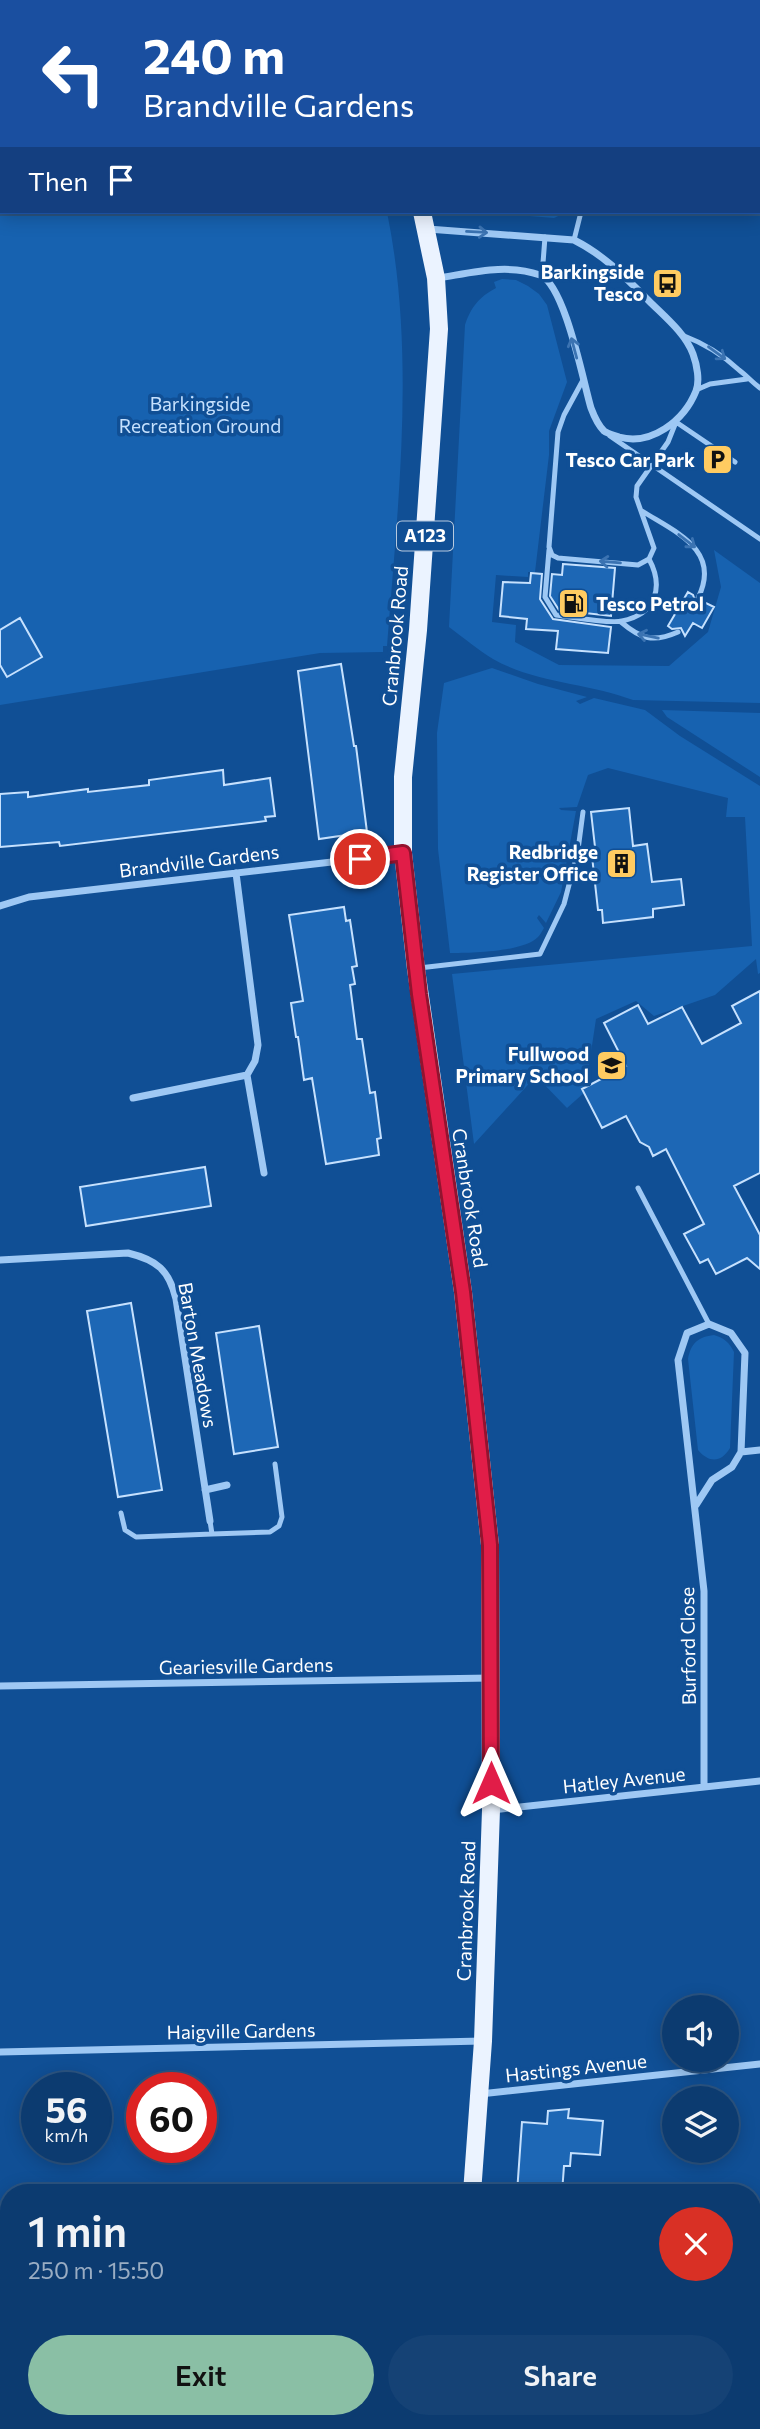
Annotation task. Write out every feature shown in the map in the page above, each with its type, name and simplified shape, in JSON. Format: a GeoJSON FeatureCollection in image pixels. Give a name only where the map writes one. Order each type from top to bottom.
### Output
{"type":"FeatureCollection","features":[{"type":"Feature","properties":{"kind":"main road","name":"Cranbrook Road"},"geometry":{"type":"LineString","coordinates":[[423,214],[436,278],[438,339],[418,630],[403,777],[403,853],[416,969],[463,1292],[490,1545],[491,1810],[483,2041],[473,2184]]}},
{"type":"Feature","properties":{"kind":"street"},"geometry":{"type":"LineString","coordinates":[[427,229],[574,240],[595,251],[614,265],[682,335],[698,372],[696,390],[676,422],[655,435],[630,440],[606,433],[594,415],[562,302],[552,284],[542,276],[501,269],[436,278]]}},
{"type":"Feature","properties":{"kind":"street","name":"Brandville Gardens"},"geometry":{"type":"LineString","coordinates":[[0,906],[29,897],[403,853]]}},
{"type":"Feature","properties":{"kind":"street"},"geometry":{"type":"LineString","coordinates":[[236,873],[258,1045],[255,1061],[247,1075],[264,1173]]}},
{"type":"Feature","properties":{"kind":"street"},"geometry":{"type":"LineString","coordinates":[[133,1098],[247,1075]]}},
{"type":"Feature","properties":{"kind":"street","name":"Barton Meadows"},"geometry":{"type":"LineString","coordinates":[[0,1260],[128,1253],[147,1257],[163,1269],[172,1284],[176,1299],[210,1521]]}},
{"type":"Feature","properties":{"kind":"street"},"geometry":{"type":"LineString","coordinates":[[696,1505],[712,1480],[732,1467],[741,1452],[745,1353],[731,1333],[709,1324]]}},
{"type":"Feature","properties":{"kind":"street","name":"Burford Close"},"geometry":{"type":"LineString","coordinates":[[704,1787],[704,1591],[678,1360],[687,1334],[709,1324]]}},
{"type":"Feature","properties":{"kind":"street"},"geometry":{"type":"LineString","coordinates":[[741,1452],[760,1450]]}},
{"type":"Feature","properties":{"kind":"street"},"geometry":{"type":"LineString","coordinates":[[205,1490],[227,1485]]}},
{"type":"Feature","properties":{"kind":"street","name":"Geariesville Gardens"},"geometry":{"type":"LineString","coordinates":[[0,1686],[492,1678]]}},
{"type":"Feature","properties":{"kind":"street","name":"Hatley Avenue"},"geometry":{"type":"LineString","coordinates":[[491,1810],[760,1781]]}},
{"type":"Feature","properties":{"kind":"street","name":"Haigville Gardens"},"geometry":{"type":"LineString","coordinates":[[0,2052],[483,2041]]}},
{"type":"Feature","properties":{"kind":"street","name":"Hastings Avenue"},"geometry":{"type":"LineString","coordinates":[[480,2094],[760,2064]]}},
{"type":"Feature","properties":{"kind":"lane"},"geometry":{"type":"LineString","coordinates":[[574,240],[580,214]]}},
{"type":"Feature","properties":{"kind":"lane"},"geometry":{"type":"LineString","coordinates":[[542,276],[545,237]]}},
{"type":"Feature","properties":{"kind":"lane"},"geometry":{"type":"LineString","coordinates":[[682,335],[701,342],[760,388]]}},
{"type":"Feature","properties":{"kind":"lane"},"geometry":{"type":"LineString","coordinates":[[696,390],[710,384],[747,379]]}},
{"type":"Feature","properties":{"kind":"lane"},"geometry":{"type":"LineString","coordinates":[[583,380],[558,432],[545,597],[556,615],[621,622],[646,611],[657,592],[656,573],[649,559]]}},
{"type":"Feature","properties":{"kind":"lane"},"geometry":{"type":"LineString","coordinates":[[549,547],[552,555],[558,558],[639,565],[649,559],[653,548],[636,497],[638,486],[668,442],[676,422],[735,462]]}},
{"type":"Feature","properties":{"kind":"lane"},"geometry":{"type":"LineString","coordinates":[[606,433],[760,539]]}},
{"type":"Feature","properties":{"kind":"lane"},"geometry":{"type":"LineString","coordinates":[[641,511],[691,542],[700,553],[705,568],[703,589],[698,598]]}},
{"type":"Feature","properties":{"kind":"lane"},"geometry":{"type":"LineString","coordinates":[[621,622],[648,639],[663,638],[678,632]]}},
{"type":"Feature","properties":{"kind":"lane"},"geometry":{"type":"LineString","coordinates":[[416,969],[540,954],[564,904],[578,850],[583,812]]}},
{"type":"Feature","properties":{"kind":"lane"},"geometry":{"type":"LineString","coordinates":[[638,1188],[709,1324]]}},
{"type":"Feature","properties":{"kind":"lane"},"geometry":{"type":"LineString","coordinates":[[121,1513],[125,1530],[136,1537],[270,1532],[279,1526],[282,1517],[275,1464]]}},
{"type":"Feature","properties":{"kind":"lane"},"geometry":{"type":"LineString","coordinates":[[210,1521],[212,1534]]}},
{"type":"Feature","properties":{"kind":"green space","name":"Barkingside Recreation Ground"},"geometry":{"type":"Polygon","coordinates":[[[0,214],[387,214],[396,266],[403,374],[396,538],[387,646],[383,646],[383,652],[320,653],[0,705],[0,214]]]}},
{"type":"Feature","properties":{"kind":"green space"},"geometry":{"type":"Polygon","coordinates":[[[503,214],[563,214],[554,218],[503,214]]]}},
{"type":"Feature","properties":{"kind":"green space"},"geometry":{"type":"Polygon","coordinates":[[[502,279],[516,280],[528,286],[539,294],[547,305],[567,382],[549,431],[549,455],[535,572],[528,572],[528,577],[496,575],[492,622],[516,625],[515,642],[559,665],[669,666],[708,632],[721,587],[714,550],[760,583],[760,703],[633,700],[509,667],[487,655],[449,627],[465,325],[476,303],[496,288],[494,282],[502,279]]]}},
{"type":"Feature","properties":{"kind":"green space"},"geometry":{"type":"Polygon","coordinates":[[[492,668],[587,697],[576,701],[580,704],[594,698],[645,710],[680,736],[760,786],[760,973],[758,974],[756,959],[715,995],[654,1016],[636,1001],[596,1019],[585,1092],[567,1108],[536,1076],[474,1144],[452,974],[752,946],[745,817],[726,817],[728,798],[608,768],[588,775],[577,807],[559,808],[576,811],[561,892],[546,923],[539,915],[537,918],[544,928],[539,936],[531,942],[509,949],[450,953],[438,849],[437,733],[444,683],[492,668]]]}},
{"type":"Feature","properties":{"kind":"green space"},"geometry":{"type":"Polygon","coordinates":[[[662,710],[760,713],[760,777],[667,717],[662,710]]]}},
{"type":"Feature","properties":{"kind":"green space"},"geometry":{"type":"Polygon","coordinates":[[[714,1335],[726,1341],[734,1352],[730,1448],[715,1460],[698,1450],[688,1359],[696,1342],[714,1335]]]}},
{"type":"Feature","properties":{"kind":"building"},"geometry":{"type":"Polygon","coordinates":[[[563,564],[615,568],[611,616],[559,610],[550,596],[552,574],[562,575],[563,564]]]}},
{"type":"Feature","properties":{"kind":"building"},"geometry":{"type":"Polygon","coordinates":[[[531,573],[542,574],[540,599],[553,619],[611,627],[608,653],[556,649],[558,631],[526,629],[527,619],[500,616],[503,582],[530,583],[531,573]]]}},
{"type":"Feature","properties":{"kind":"building"},"geometry":{"type":"Polygon","coordinates":[[[688,592],[693,595],[696,603],[702,601],[714,607],[702,628],[693,623],[685,636],[681,628],[672,629],[668,626],[688,592]]]}},
{"type":"Feature","properties":{"kind":"building"},"geometry":{"type":"Polygon","coordinates":[[[20,618],[42,657],[7,677],[0,665],[0,630],[20,618]]]}},
{"type":"Feature","properties":{"kind":"building"},"geometry":{"type":"Polygon","coordinates":[[[341,664],[356,746],[367,832],[319,839],[298,671],[341,664]]]}},
{"type":"Feature","properties":{"kind":"building"},"geometry":{"type":"Polygon","coordinates":[[[223,770],[224,785],[270,778],[275,816],[265,817],[266,821],[60,846],[59,842],[0,847],[0,794],[28,792],[28,797],[88,789],[88,792],[149,785],[149,780],[223,770]]]}},
{"type":"Feature","properties":{"kind":"building","name":"Redbridge Register Office"},"geometry":{"type":"Polygon","coordinates":[[[629,808],[633,846],[647,844],[652,882],[681,879],[684,905],[653,909],[653,917],[603,923],[602,910],[598,910],[591,847],[595,847],[591,812],[629,808]]]}},
{"type":"Feature","properties":{"kind":"building"},"geometry":{"type":"Polygon","coordinates":[[[344,907],[346,921],[350,920],[357,966],[352,967],[355,984],[350,985],[357,1039],[362,1039],[370,1093],[375,1092],[381,1138],[377,1139],[379,1155],[326,1164],[312,1078],[304,1080],[296,1037],[291,1003],[303,1001],[289,915],[344,907]]]}},
{"type":"Feature","properties":{"kind":"building","name":"Fullwood Primary School"},"geometry":{"type":"Polygon","coordinates":[[[760,991],[760,1173],[734,1186],[760,1235],[760,1269],[747,1258],[716,1274],[708,1259],[700,1263],[684,1234],[704,1224],[666,1149],[653,1156],[649,1147],[640,1142],[626,1116],[602,1128],[582,1089],[626,1066],[604,1023],[638,1005],[648,1024],[682,1007],[702,1044],[741,1023],[732,1006],[760,991]]]}},
{"type":"Feature","properties":{"kind":"building"},"geometry":{"type":"Polygon","coordinates":[[[205,1167],[211,1206],[86,1226],[80,1187],[205,1167]]]}},
{"type":"Feature","properties":{"kind":"building"},"geometry":{"type":"Polygon","coordinates":[[[131,1303],[162,1490],[118,1497],[87,1311],[131,1303]]]}},
{"type":"Feature","properties":{"kind":"building"},"geometry":{"type":"Polygon","coordinates":[[[259,1326],[278,1447],[234,1454],[216,1333],[259,1326]]]}},
{"type":"Feature","properties":{"kind":"building"},"geometry":{"type":"Polygon","coordinates":[[[569,2109],[568,2118],[603,2121],[600,2155],[571,2153],[570,2166],[564,2166],[563,2184],[518,2184],[522,2122],[547,2124],[548,2111],[569,2109]]]}},
{"type":"Feature","properties":{"kind":"place","name":"Barkingside Tesco"},"geometry":{"type":"Point","coordinates":[667,283]}},
{"type":"Feature","properties":{"kind":"place","name":"Tesco Car Park"},"geometry":{"type":"Point","coordinates":[718,460]}},
{"type":"Feature","properties":{"kind":"place","name":"Tesco Petrol"},"geometry":{"type":"Point","coordinates":[573,604]}},
{"type":"Feature","properties":{"kind":"place","name":"Redbridge Register Office"},"geometry":{"type":"Point","coordinates":[621,863]}},
{"type":"Feature","properties":{"kind":"place","name":"Fullwood Primary School"},"geometry":{"type":"Point","coordinates":[612,1065]}},
{"type":"Feature","properties":{"kind":"route"},"geometry":{"type":"LineString","coordinates":[[360,859],[403,853],[419,994],[463,1292],[490,1545],[491,1783]]}}]}
